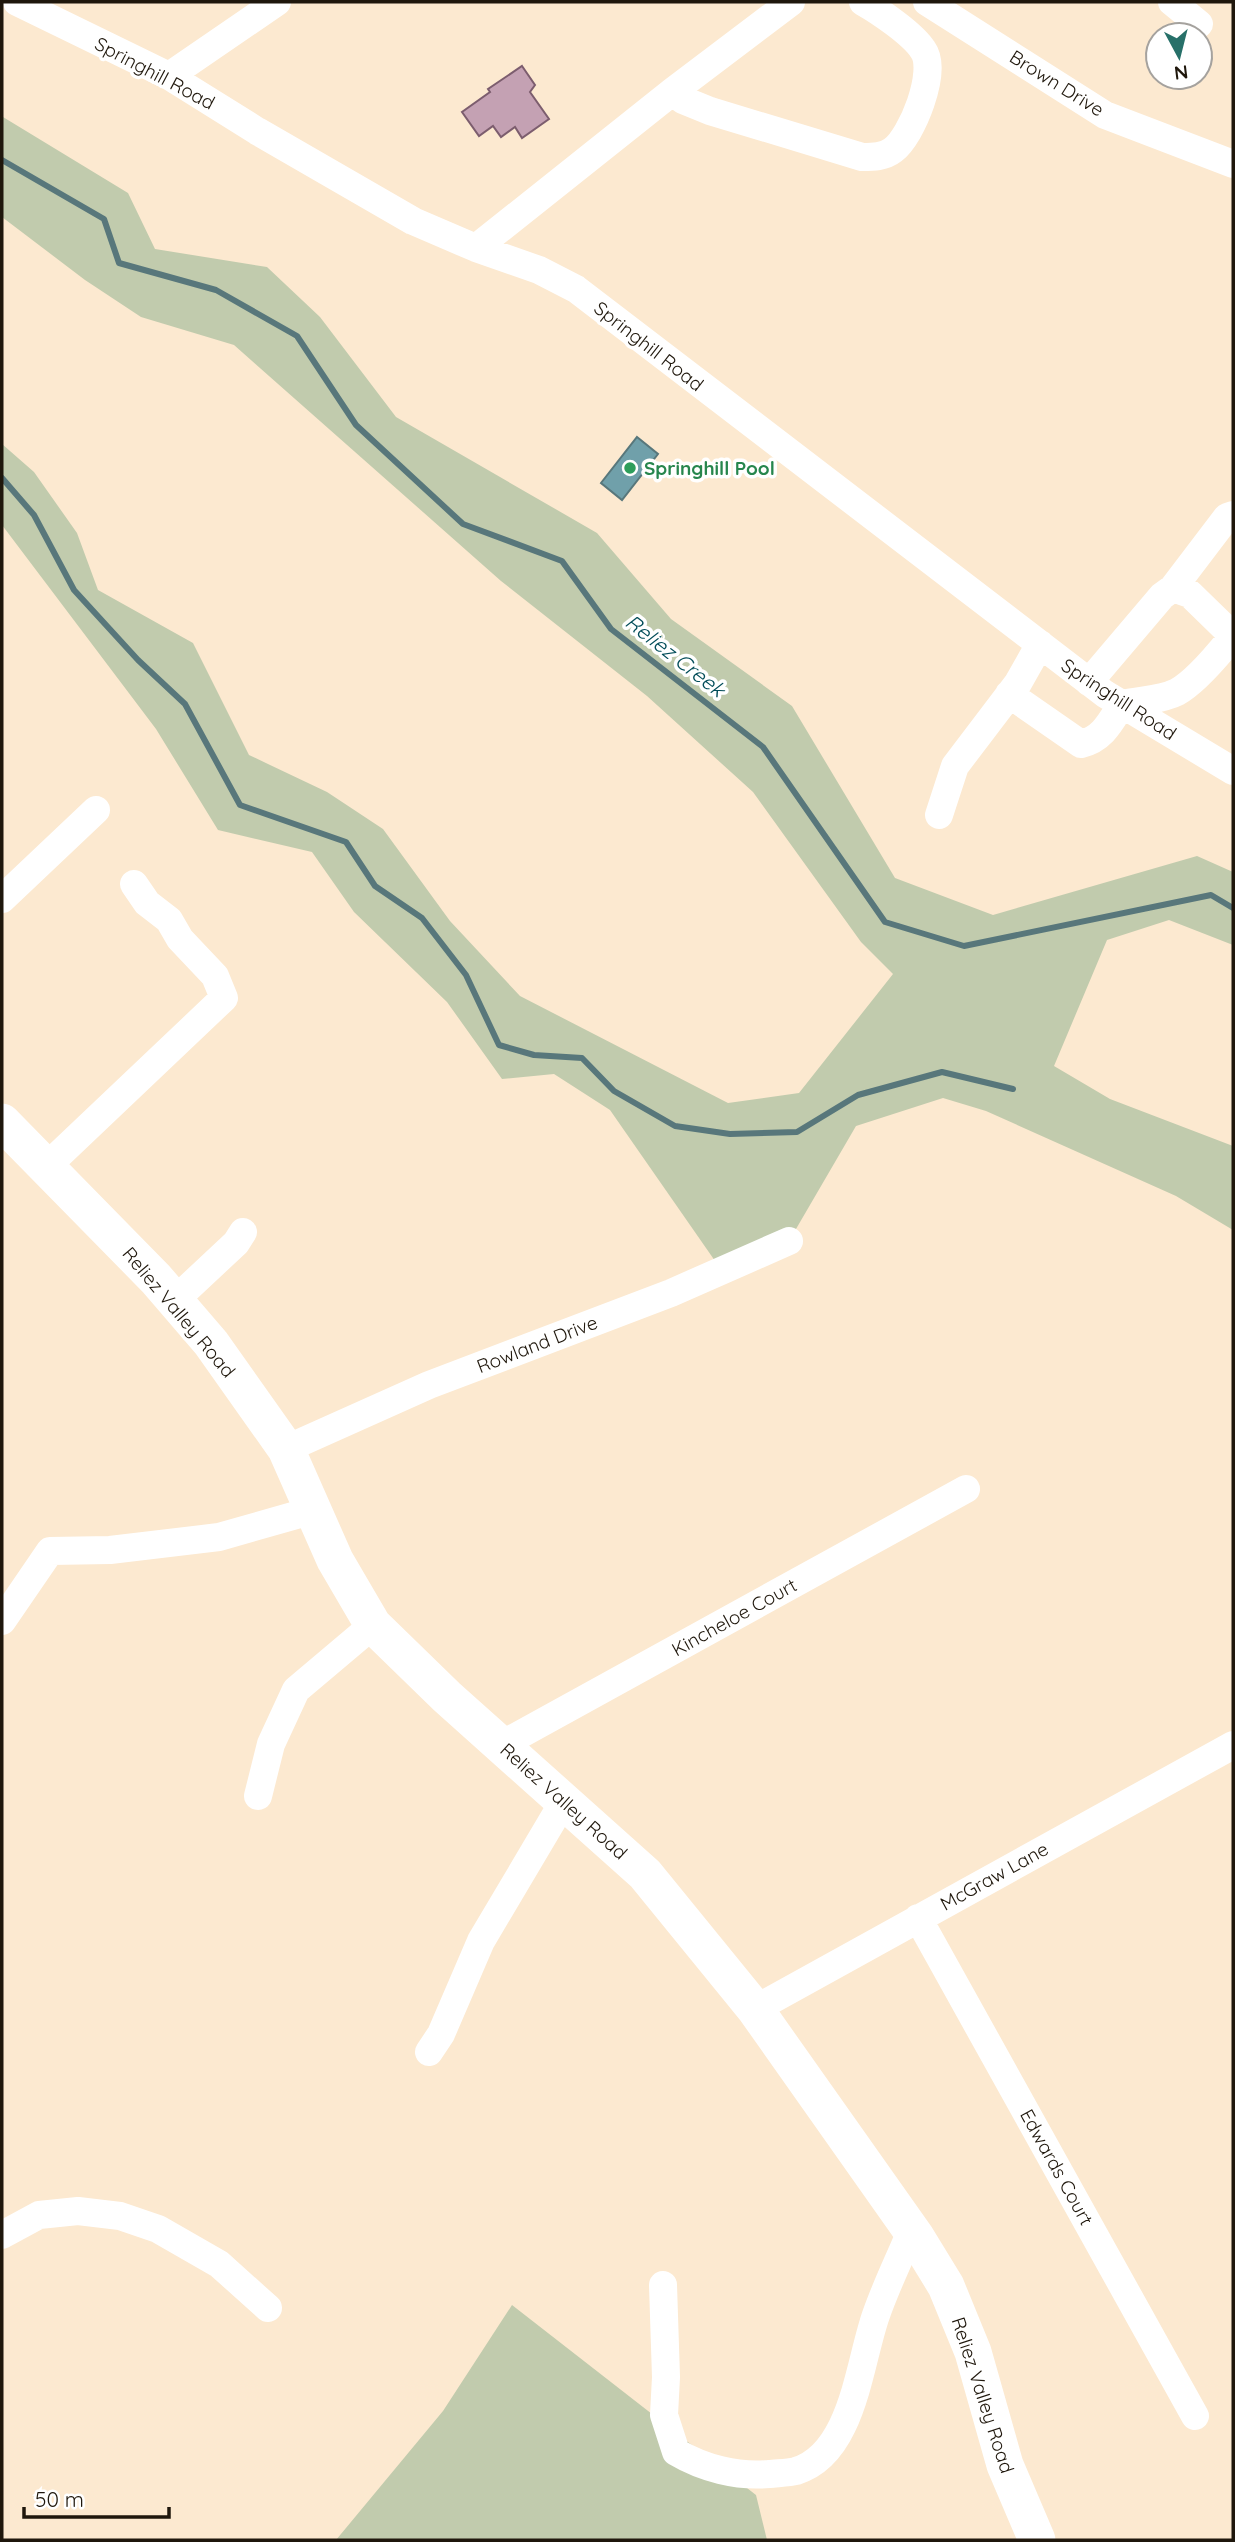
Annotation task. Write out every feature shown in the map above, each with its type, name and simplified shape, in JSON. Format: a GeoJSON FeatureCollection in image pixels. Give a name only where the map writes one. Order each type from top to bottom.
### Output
{"type":"FeatureCollection","features":[{"type":"Feature","properties":{"kind":"main road","name":"Reliez Valley Road"},"geometry":{"type":"LineString","coordinates":[[2,1122],[156,1279],[211,1343],[286,1449],[335,1560],[373,1625],[438,1689],[645,1874],[755,2009],[911,2231],[946,2286],[973,2352],[1005,2465],[1037,2540]]}},
{"type":"Feature","properties":{"kind":"street","name":"Springhill Road"},"geometry":{"type":"LineString","coordinates":[[17,2],[169,76],[413,221],[476,248],[539,270],[576,289],[1090,682],[1233,771]]}},
{"type":"Feature","properties":{"kind":"street"},"geometry":{"type":"LineString","coordinates":[[169,76],[277,2]]}},
{"type":"Feature","properties":{"kind":"street"},"geometry":{"type":"LineString","coordinates":[[476,248],[672,92],[791,2]]}},
{"type":"Feature","properties":{"kind":"street"},"geometry":{"type":"LineString","coordinates":[[672,92],[683,100],[710,111],[862,157],[875,158],[886,154],[894,150],[905,136],[921,102],[927,62],[924,50],[881,12],[863,2]]}},
{"type":"Feature","properties":{"kind":"street","name":"Brown Drive"},"geometry":{"type":"LineString","coordinates":[[927,2],[1105,115],[1233,163]]}},
{"type":"Feature","properties":{"kind":"street"},"geometry":{"type":"LineString","coordinates":[[1172,2],[1195,21]]}},
{"type":"Feature","properties":{"kind":"street"},"geometry":{"type":"LineString","coordinates":[[1090,682],[1162,596],[1173,588],[1227,517],[1233,514]]}},
{"type":"Feature","properties":{"kind":"street"},"geometry":{"type":"LineString","coordinates":[[1009,694],[1081,744],[1092,741],[1107,729],[1122,704],[1176,692],[1217,655],[1229,641],[1229,632],[1190,594],[1173,588]]}},
{"type":"Feature","properties":{"kind":"street"},"geometry":{"type":"LineString","coordinates":[[939,815],[955,766],[1009,694],[1040,644]]}},
{"type":"Feature","properties":{"kind":"street"},"geometry":{"type":"LineString","coordinates":[[2,899],[96,810]]}},
{"type":"Feature","properties":{"kind":"street"},"geometry":{"type":"LineString","coordinates":[[46,1167],[224,998],[215,976],[180,939],[169,920],[147,903],[134,884]]}},
{"type":"Feature","properties":{"kind":"street"},"geometry":{"type":"LineString","coordinates":[[174,1301],[236,1243],[243,1232]]}},
{"type":"Feature","properties":{"kind":"street","name":"Rowland Drive"},"geometry":{"type":"LineString","coordinates":[[286,1449],[429,1385],[671,1293],[789,1241]]}},
{"type":"Feature","properties":{"kind":"street","name":"Kincheloe Court"},"geometry":{"type":"LineString","coordinates":[[501,1745],[966,1489]]}},
{"type":"Feature","properties":{"kind":"street"},"geometry":{"type":"LineString","coordinates":[[2,1621],[50,1551],[110,1550],[219,1536],[314,1510]]}},
{"type":"Feature","properties":{"kind":"street"},"geometry":{"type":"LineString","coordinates":[[258,1796],[271,1744],[296,1690],[373,1625]]}},
{"type":"Feature","properties":{"kind":"street","name":"McGraw Lane"},"geometry":{"type":"LineString","coordinates":[[755,2009],[1232,1748]]}},
{"type":"Feature","properties":{"kind":"street"},"geometry":{"type":"LineString","coordinates":[[429,2052],[441,2034],[481,1941],[564,1801]]}},
{"type":"Feature","properties":{"kind":"street","name":"Edwards Court"},"geometry":{"type":"LineString","coordinates":[[918,1918],[1195,2416]]}},
{"type":"Feature","properties":{"kind":"street"},"geometry":{"type":"LineString","coordinates":[[2,2235],[39,2215],[78,2211],[120,2216],[158,2229],[219,2264],[268,2308]]}},
{"type":"Feature","properties":{"kind":"street"},"geometry":{"type":"LineString","coordinates":[[663,2285],[666,2377],[664,2415],[676,2452],[696,2464],[734,2473],[796,2471],[819,2459],[836,2440],[846,2416],[876,2314],[911,2231]]}},
{"type":"Feature","properties":{"kind":"green space"},"geometry":{"type":"Polygon","coordinates":[[[2,113],[3,117],[128,193],[155,249],[267,267],[320,317],[396,417],[597,533],[671,619],[792,706],[895,878],[993,915],[1197,856],[1233,872],[1233,945],[1169,920],[1107,940],[1054,1066],[1110,1099],[1233,1146],[1233,1230],[1176,1196],[986,1111],[943,1098],[856,1126],[789,1241],[722,1271],[610,1110],[554,1074],[502,1079],[447,1002],[354,912],[312,852],[218,830],[156,729],[2,525],[2,444],[34,472],[77,533],[98,590],[193,643],[249,755],[327,792],[383,829],[450,921],[520,996],[728,1103],[799,1093],[893,974],[861,942],[753,792],[647,696],[501,581],[234,345],[141,317],[85,280],[2,217],[2,113]]]}},
{"type":"Feature","properties":{"kind":"green space"},"geometry":{"type":"Polygon","coordinates":[[[512,2305],[756,2495],[767,2540],[336,2540],[443,2411],[512,2305]]]}},
{"type":"Feature","properties":{"kind":"water","name":"Springhill Pool"},"geometry":{"type":"Polygon","coordinates":[[[637,437],[658,454],[622,500],[601,483],[637,437]]]}},
{"type":"Feature","properties":{"kind":"building"},"geometry":{"type":"Polygon","coordinates":[[[522,66],[535,85],[530,92],[549,119],[522,138],[515,127],[501,137],[493,126],[479,136],[462,112],[490,92],[488,89],[522,66]]]}},
{"type":"Feature","properties":{"kind":"waterway","name":"Reliez Creek"},"geometry":{"type":"LineString","coordinates":[[2,160],[104,219],[119,263],[216,290],[297,336],[356,425],[463,524],[562,561],[611,629],[763,747],[885,922],[964,946],[1211,895],[1233,908]]}},
{"type":"Feature","properties":{"kind":"waterway"},"geometry":{"type":"LineString","coordinates":[[2,478],[34,515],[74,590],[138,660],[185,704],[240,805],[346,842],[375,886],[422,918],[466,975],[499,1045],[534,1055],[582,1058],[614,1091],[675,1126],[730,1134],[797,1132],[858,1095],[942,1072],[1013,1089]]}},
{"type":"Feature","properties":{"kind":"place","name":"Springhill Pool"},"geometry":{"type":"Point","coordinates":[630,468]}}]}
